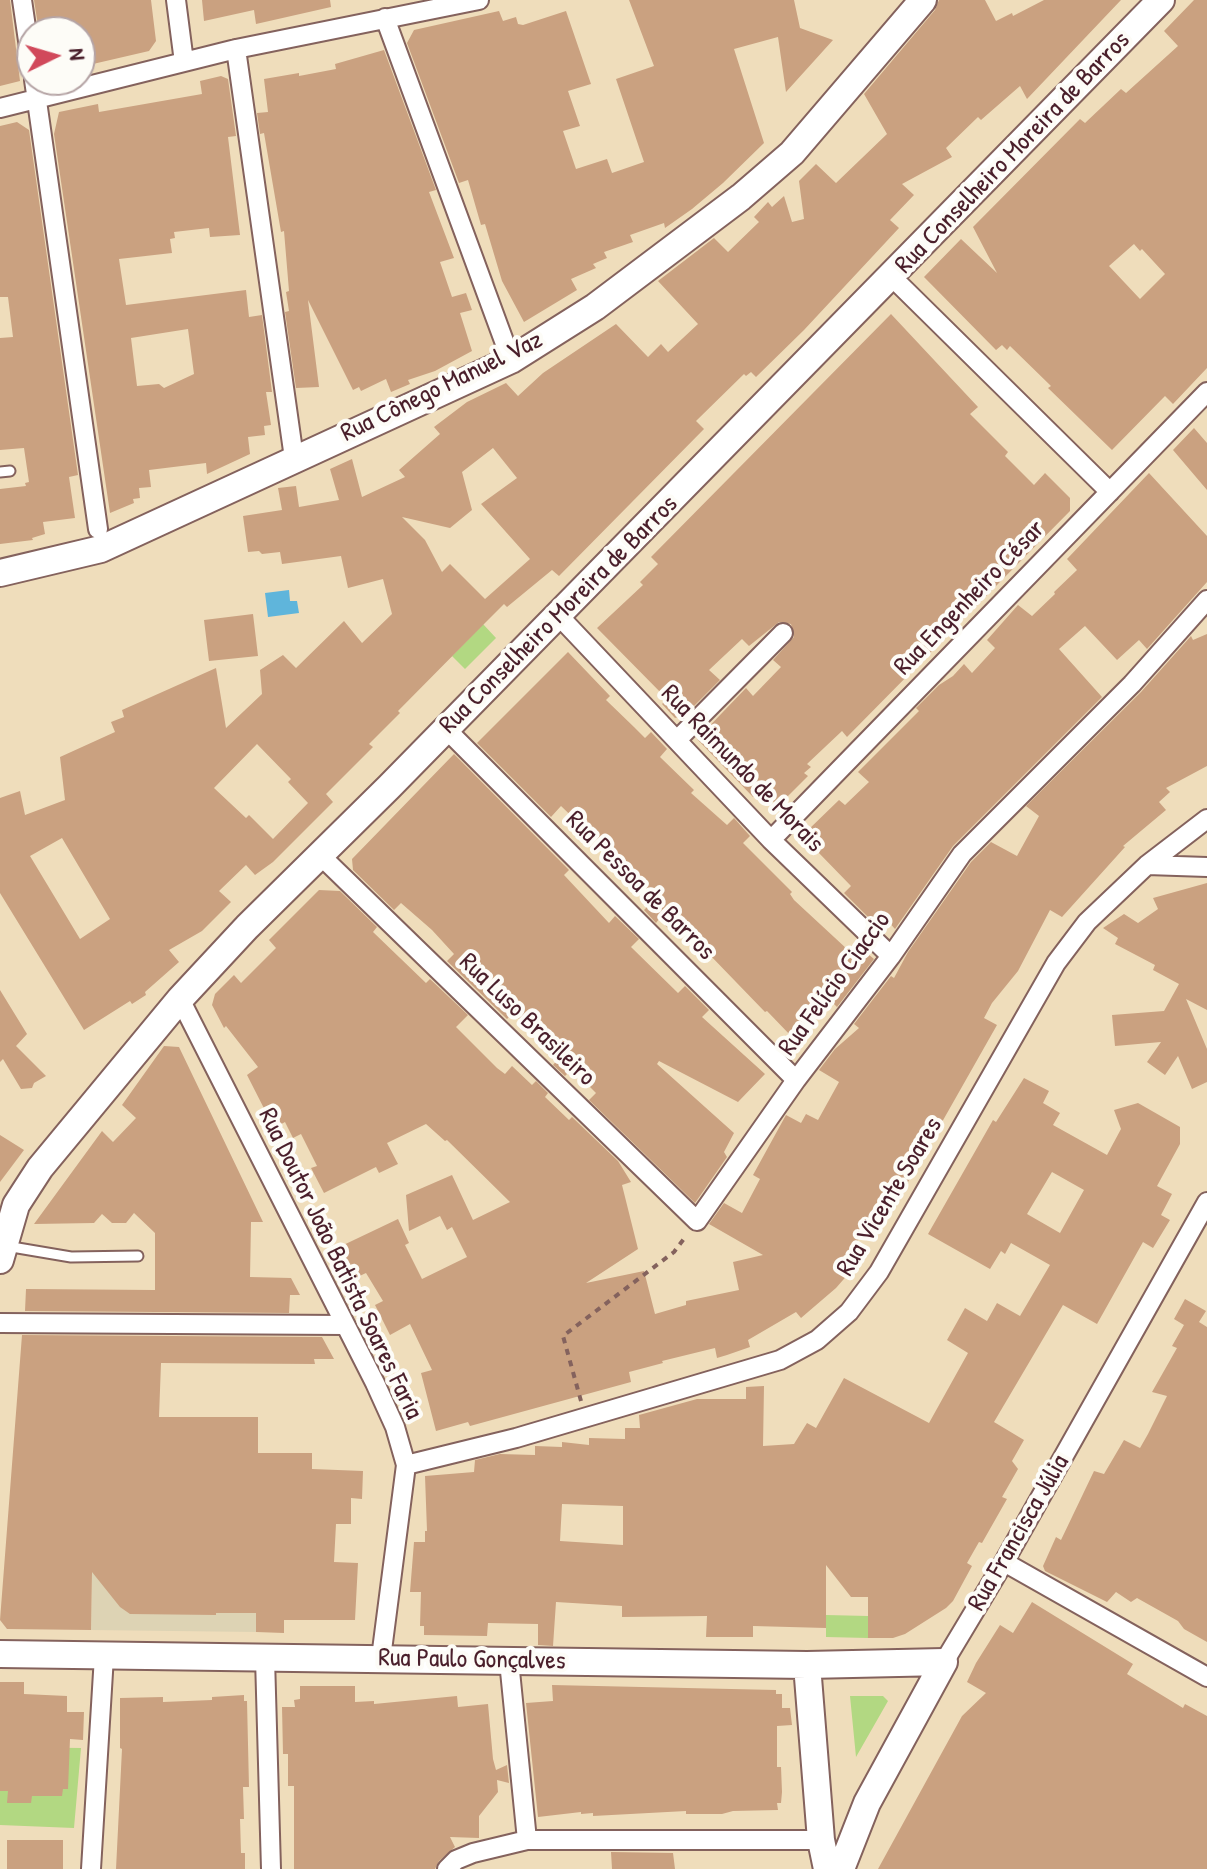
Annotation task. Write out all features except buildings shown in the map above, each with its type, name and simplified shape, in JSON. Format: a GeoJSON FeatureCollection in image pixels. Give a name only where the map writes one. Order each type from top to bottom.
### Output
{"type":"FeatureCollection","features":[{"type":"Feature","properties":{"kind":"street"},"geometry":{"type":"LineString","coordinates":[[176,0],[184,62]]}},
{"type":"Feature","properties":{"kind":"street"},"geometry":{"type":"LineString","coordinates":[[96,78],[479,0]]}},
{"type":"Feature","properties":{"kind":"street","name":"Rua Cônego Manuel Vaz"},"geometry":{"type":"LineString","coordinates":[[0,573],[101,549],[511,360],[595,307],[741,197],[792,153],[923,0]]}},
{"type":"Feature","properties":{"kind":"street","name":"Rua Conselheiro Moreira de Barros"},"geometry":{"type":"LineString","coordinates":[[1,1253],[16,1205],[40,1168],[180,999],[247,927],[321,856],[892,277],[1161,0]]}},
{"type":"Feature","properties":{"kind":"street"},"geometry":{"type":"LineString","coordinates":[[385,18],[511,360]]}},
{"type":"Feature","properties":{"kind":"street"},"geometry":{"type":"LineString","coordinates":[[236,49],[294,458]]}},
{"type":"Feature","properties":{"kind":"street"},"geometry":{"type":"LineString","coordinates":[[0,108],[22,96]]}},
{"type":"Feature","properties":{"kind":"street"},"geometry":{"type":"LineString","coordinates":[[36,96],[98,529]]}},
{"type":"Feature","properties":{"kind":"street"},"geometry":{"type":"LineString","coordinates":[[892,277],[1110,492]]}},
{"type":"Feature","properties":{"kind":"street","name":"Rua Engenheiro César"},"geometry":{"type":"LineString","coordinates":[[771,840],[1207,392]]}},
{"type":"Feature","properties":{"kind":"street","name":"Rua Felício Ciaccio"},"geometry":{"type":"LineString","coordinates":[[697,1221],[962,854],[1132,684],[1207,600]]}},
{"type":"Feature","properties":{"kind":"street","name":"Rua Raimundo de Morais"},"geometry":{"type":"LineString","coordinates":[[558,615],[771,840],[891,956]]}},
{"type":"Feature","properties":{"kind":"street"},"geometry":{"type":"LineString","coordinates":[[678,739],[783,633]]}},
{"type":"Feature","properties":{"kind":"street","name":"Rua Pessoa de Barros"},"geometry":{"type":"LineString","coordinates":[[446,729],[796,1080]]}},
{"type":"Feature","properties":{"kind":"street","name":"Rua Vicente Soares"},"geometry":{"type":"LineString","coordinates":[[406,1465],[516,1438],[780,1360],[817,1340],[849,1312],[879,1272],[1056,963],[1087,922],[1147,865],[1207,819]]}},
{"type":"Feature","properties":{"kind":"street","name":"Rua Luso Brasileiro"},"geometry":{"type":"LineString","coordinates":[[321,856],[697,1221]]}},
{"type":"Feature","properties":{"kind":"street"},"geometry":{"type":"LineString","coordinates":[[1147,865],[1207,867]]}},
{"type":"Feature","properties":{"kind":"street","name":"Rua Doutor João Batista Soares Faria"},"geometry":{"type":"LineString","coordinates":[[180,999],[395,1427],[406,1465],[381,1658]]}},
{"type":"Feature","properties":{"kind":"street","name":"Rua Francisca Júlia"},"geometry":{"type":"LineString","coordinates":[[841,1869],[867,1803],[944,1662],[1004,1562],[1207,1202]]}},
{"type":"Feature","properties":{"kind":"street"},"geometry":{"type":"LineString","coordinates":[[0,1323],[345,1325]]}},
{"type":"Feature","properties":{"kind":"street"},"geometry":{"type":"LineString","coordinates":[[1004,1562],[1207,1677]]}},
{"type":"Feature","properties":{"kind":"street","name":"Rua Paulo Gonçalves"},"geometry":{"type":"LineString","coordinates":[[0,1654],[807,1665],[944,1662]]}},
{"type":"Feature","properties":{"kind":"street"},"geometry":{"type":"LineString","coordinates":[[91,1869],[104,1656]]}},
{"type":"Feature","properties":{"kind":"street"},"geometry":{"type":"LineString","coordinates":[[265,1658],[271,1869]]}},
{"type":"Feature","properties":{"kind":"street"},"geometry":{"type":"LineString","coordinates":[[509,1661],[527,1840]]}},
{"type":"Feature","properties":{"kind":"street"},"geometry":{"type":"LineString","coordinates":[[807,1665],[821,1840],[827,1869]]}},
{"type":"Feature","properties":{"kind":"street"},"geometry":{"type":"LineString","coordinates":[[817,1795],[830,1800],[867,1803]]}},
{"type":"Feature","properties":{"kind":"street"},"geometry":{"type":"LineString","coordinates":[[447,1869],[456,1860],[473,1853],[527,1840],[821,1840]]}},
{"type":"Feature","properties":{"kind":"lane"},"geometry":{"type":"LineString","coordinates":[[1,1253],[71,1257],[138,1256]]}},
{"type":"Feature","properties":{"kind":"path"},"geometry":{"type":"LineString","coordinates":[[585,1416],[563,1336],[674,1252],[697,1221]]}},
{"type":"Feature","properties":{"kind":"shaded area"},"geometry":{"type":"Polygon","coordinates":[[[93,1499],[257,1501],[256,1632],[91,1630],[93,1499]]]}},
{"type":"Feature","properties":{"kind":"green space"},"geometry":{"type":"Polygon","coordinates":[[[483,624],[496,638],[465,669],[452,656],[483,624]]]}},
{"type":"Feature","properties":{"kind":"green space"},"geometry":{"type":"Polygon","coordinates":[[[826,1615],[868,1616],[868,1638],[826,1637],[826,1615]]]}},
{"type":"Feature","properties":{"kind":"green space"},"geometry":{"type":"Polygon","coordinates":[[[850,1696],[883,1696],[888,1701],[856,1757],[850,1696]]]}},
{"type":"Feature","properties":{"kind":"green space"},"geometry":{"type":"Polygon","coordinates":[[[0,1747],[81,1748],[74,1828],[0,1825],[0,1747]]]}},
{"type":"Feature","properties":{"kind":"water"},"geometry":{"type":"Polygon","coordinates":[[[289,590],[290,601],[297,601],[299,613],[268,617],[265,593],[289,590]]]}}]}
